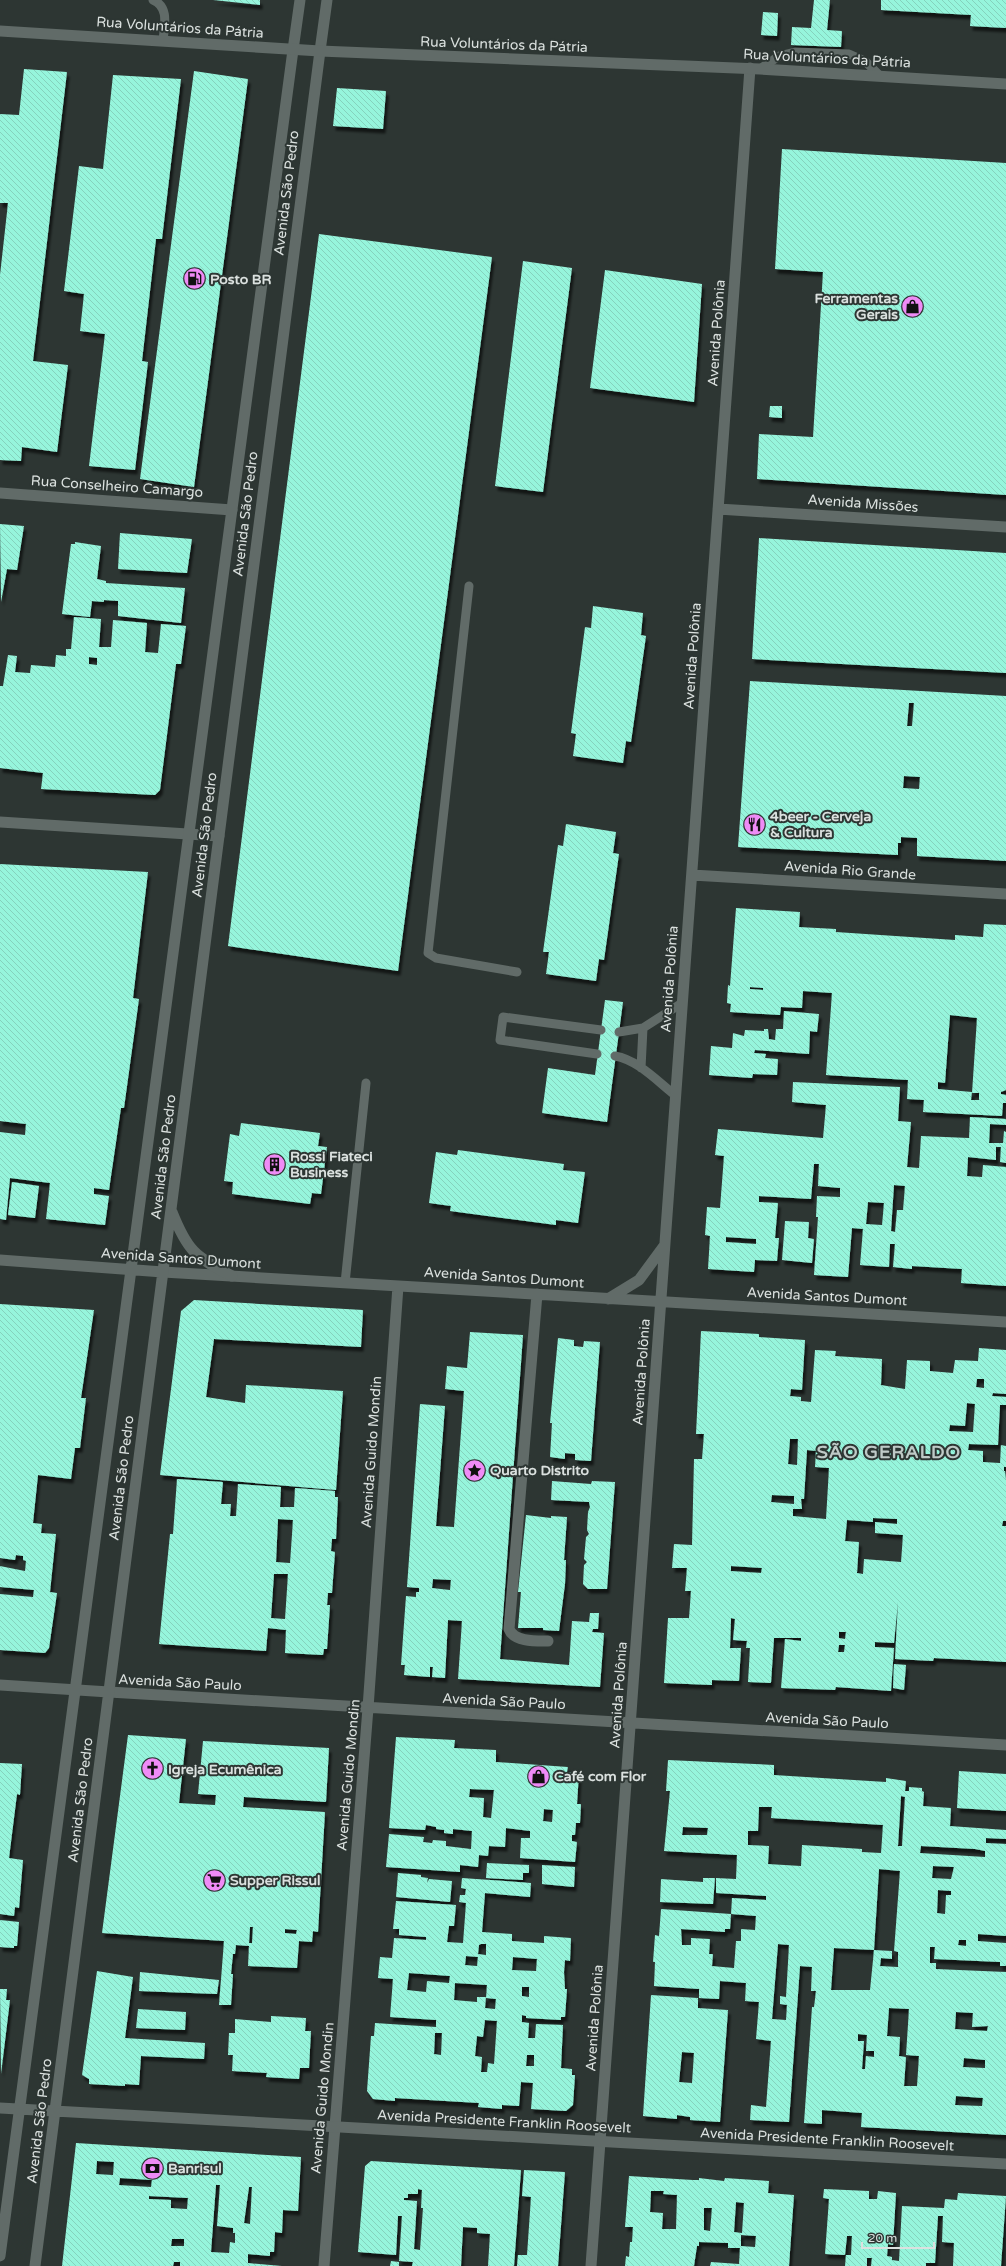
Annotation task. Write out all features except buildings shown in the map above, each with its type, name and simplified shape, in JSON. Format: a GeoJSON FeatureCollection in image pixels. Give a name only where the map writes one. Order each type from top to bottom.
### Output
{"type":"FeatureCollection","features":[{"type":"Feature","properties":{"kind":"street","name":"Avenida São Pedro"},"geometry":{"type":"LineString","coordinates":[[0,2256],[300,0]]}},
{"type":"Feature","properties":{"kind":"street","name":"Avenida São Pedro"},"geometry":{"type":"LineString","coordinates":[[35,2266],[327,0]]}},
{"type":"Feature","properties":{"kind":"street","name":"Rua Voluntários da Pátria"},"geometry":{"type":"LineString","coordinates":[[0,31],[293,50],[755,69],[1006,84]]}},
{"type":"Feature","properties":{"kind":"street","name":"Avenida Polônia"},"geometry":{"type":"LineString","coordinates":[[591,2266],[718,509],[755,69]]}},
{"type":"Feature","properties":{"kind":"street","name":"Rua Conselheiro Camargo"},"geometry":{"type":"LineString","coordinates":[[0,493],[232,510]]}},
{"type":"Feature","properties":{"kind":"street","name":"Avenida Missões"},"geometry":{"type":"LineString","coordinates":[[718,509],[1006,527]]}},
{"type":"Feature","properties":{"kind":"street"},"geometry":{"type":"LineString","coordinates":[[0,822],[219,836]]}},
{"type":"Feature","properties":{"kind":"street","name":"Avenida Rio Grande"},"geometry":{"type":"LineString","coordinates":[[692,875],[1006,894]]}},
{"type":"Feature","properties":{"kind":"street"},"geometry":{"type":"LineString","coordinates":[[171,1210],[183,1239],[195,1253],[208,1264],[232,1276]]}},
{"type":"Feature","properties":{"kind":"street"},"geometry":{"type":"LineString","coordinates":[[608,1299],[639,1280],[664,1246]]}},
{"type":"Feature","properties":{"kind":"street","name":"Avenida Santos Dumont"},"geometry":{"type":"LineString","coordinates":[[0,1260],[163,1272],[1006,1322]]}},
{"type":"Feature","properties":{"kind":"street","name":"Avenida Guido Mondin"},"geometry":{"type":"LineString","coordinates":[[324,2266],[368,1708],[398,1286]]}},
{"type":"Feature","properties":{"kind":"street"},"geometry":{"type":"LineString","coordinates":[[537,1294],[509,1629],[511,1634],[518,1637],[548,1641]]}},
{"type":"Feature","properties":{"kind":"street","name":"Avenida São Paulo"},"geometry":{"type":"LineString","coordinates":[[0,1685],[1006,1745]]}},
{"type":"Feature","properties":{"kind":"street","name":"Avenida Presidente Franklin Roosevelt"},"geometry":{"type":"LineString","coordinates":[[0,2108],[1006,2164]]}},
{"type":"Feature","properties":{"kind":"lane"},"geometry":{"type":"LineString","coordinates":[[153,0],[162,4],[164,10],[163,41]]}},
{"type":"Feature","properties":{"kind":"lane"},"geometry":{"type":"LineString","coordinates":[[755,69],[779,56],[794,52],[849,54],[865,61],[880,76]]}},
{"type":"Feature","properties":{"kind":"lane"},"geometry":{"type":"LineString","coordinates":[[469,586],[428,953],[436,958],[517,972]]}},
{"type":"Feature","properties":{"kind":"lane"},"geometry":{"type":"LineString","coordinates":[[619,1032],[643,1028],[682,1003]]}},
{"type":"Feature","properties":{"kind":"lane"},"geometry":{"type":"LineString","coordinates":[[597,1054],[500,1040],[503,1017],[601,1030]]}},
{"type":"Feature","properties":{"kind":"lane"},"geometry":{"type":"LineString","coordinates":[[641,1068],[643,1028]]}},
{"type":"Feature","properties":{"kind":"lane"},"geometry":{"type":"LineString","coordinates":[[616,1056],[641,1068],[675,1095]]}},
{"type":"Feature","properties":{"kind":"lane"},"geometry":{"type":"LineString","coordinates":[[345,1283],[366,1083]]}},
{"type":"Feature","properties":{"kind":"place","name":"Posto BR"},"geometry":{"type":"Point","coordinates":[194,279]}},
{"type":"Feature","properties":{"kind":"place","name":"Ferramentas Gerais"},"geometry":{"type":"Point","coordinates":[913,306]}},
{"type":"Feature","properties":{"kind":"place","name":"4beer - Cerveja & Cultura"},"geometry":{"type":"Point","coordinates":[754,824]}},
{"type":"Feature","properties":{"kind":"place","name":"Rossi Fiateci Business"},"geometry":{"type":"Point","coordinates":[275,1164]}},
{"type":"Feature","properties":{"kind":"place","name":"Quarto Distrito"},"geometry":{"type":"Point","coordinates":[474,1470]}},
{"type":"Feature","properties":{"kind":"place","name":"Igreja Ecumênica"},"geometry":{"type":"Point","coordinates":[153,1769]}},
{"type":"Feature","properties":{"kind":"place","name":"Café com Flor"},"geometry":{"type":"Point","coordinates":[539,1776]}},
{"type":"Feature","properties":{"kind":"place","name":"Supper Rissul"},"geometry":{"type":"Point","coordinates":[215,1880]}},
{"type":"Feature","properties":{"kind":"place","name":"Banrisul"},"geometry":{"type":"Point","coordinates":[152,2168]}},
{"type":"Feature","properties":{"kind":"district","name":"SÃO GERALDO"},"geometry":{"type":"Point","coordinates":[889,1452]}}]}
